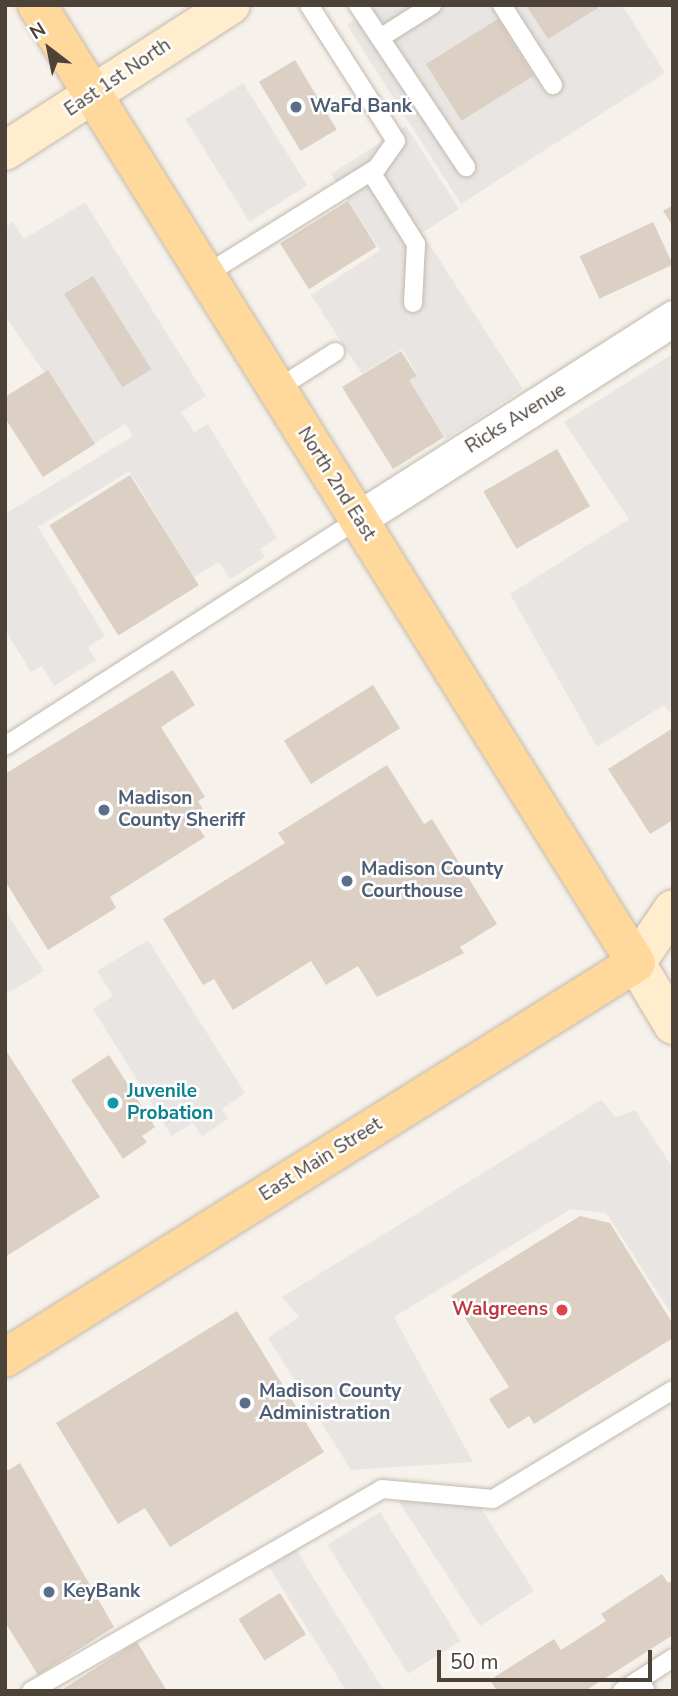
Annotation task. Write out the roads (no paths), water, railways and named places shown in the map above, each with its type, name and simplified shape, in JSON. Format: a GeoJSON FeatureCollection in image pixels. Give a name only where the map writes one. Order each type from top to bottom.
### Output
{"type":"FeatureCollection","features":[{"type":"Feature","properties":{"kind":"main road","name":"North 2nd East"},"geometry":{"type":"LineString","coordinates":[[37,5],[358,519],[654,962]]}},
{"type":"Feature","properties":{"kind":"main road","name":"East Main Street"},"geometry":{"type":"LineString","coordinates":[[5,1358],[654,962]]}},
{"type":"Feature","properties":{"kind":"street","name":"East 1st North"},"geometry":{"type":"LineString","coordinates":[[5,151],[231,5]]}},
{"type":"Feature","properties":{"kind":"street","name":"Ricks Avenue"},"geometry":{"type":"LineString","coordinates":[[358,519],[673,318]]}},
{"type":"Feature","properties":{"kind":"street","name":"East Main Street"},"geometry":{"type":"LineString","coordinates":[[654,962],[673,909]]}},
{"type":"Feature","properties":{"kind":"street"},"geometry":{"type":"LineString","coordinates":[[654,962],[673,1025]]}},
{"type":"Feature","properties":{"kind":"lane"},"geometry":{"type":"LineString","coordinates":[[205,275],[371,172],[396,141],[309,5]]}},
{"type":"Feature","properties":{"kind":"lane"},"geometry":{"type":"LineString","coordinates":[[358,5],[466,167]]}},
{"type":"Feature","properties":{"kind":"lane"},"geometry":{"type":"LineString","coordinates":[[380,38],[432,5]]}},
{"type":"Feature","properties":{"kind":"lane"},"geometry":{"type":"LineString","coordinates":[[502,5],[553,85]]}},
{"type":"Feature","properties":{"kind":"lane"},"geometry":{"type":"LineString","coordinates":[[371,172],[416,244],[413,303]]}},
{"type":"Feature","properties":{"kind":"lane"},"geometry":{"type":"LineString","coordinates":[[277,389],[335,352]]}},
{"type":"Feature","properties":{"kind":"lane"},"geometry":{"type":"LineString","coordinates":[[5,746],[358,519]]}},
{"type":"Feature","properties":{"kind":"lane"},"geometry":{"type":"LineString","coordinates":[[31,1691],[382,1489],[493,1499],[673,1390]]}},
{"type":"Feature","properties":{"kind":"lane"},"geometry":{"type":"LineString","coordinates":[[622,1691],[642,1685],[673,1658]]}},
{"type":"Feature","properties":{"kind":"place","name":"WaFd Bank"},"geometry":{"type":"Point","coordinates":[296,107]}},
{"type":"Feature","properties":{"kind":"place","name":"Madison County Sheriff"},"geometry":{"type":"Point","coordinates":[104,810]}},
{"type":"Feature","properties":{"kind":"place","name":"Madison County Courthouse"},"geometry":{"type":"Point","coordinates":[347,881]}},
{"type":"Feature","properties":{"kind":"place","name":"Juvenile Probation"},"geometry":{"type":"Point","coordinates":[113,1103]}},
{"type":"Feature","properties":{"kind":"place","name":"Walgreens"},"geometry":{"type":"Point","coordinates":[562,1310]}},
{"type":"Feature","properties":{"kind":"place","name":"Madison County Administration"},"geometry":{"type":"Point","coordinates":[245,1403]}},
{"type":"Feature","properties":{"kind":"place","name":"KeyBank"},"geometry":{"type":"Point","coordinates":[49,1592]}}]}
